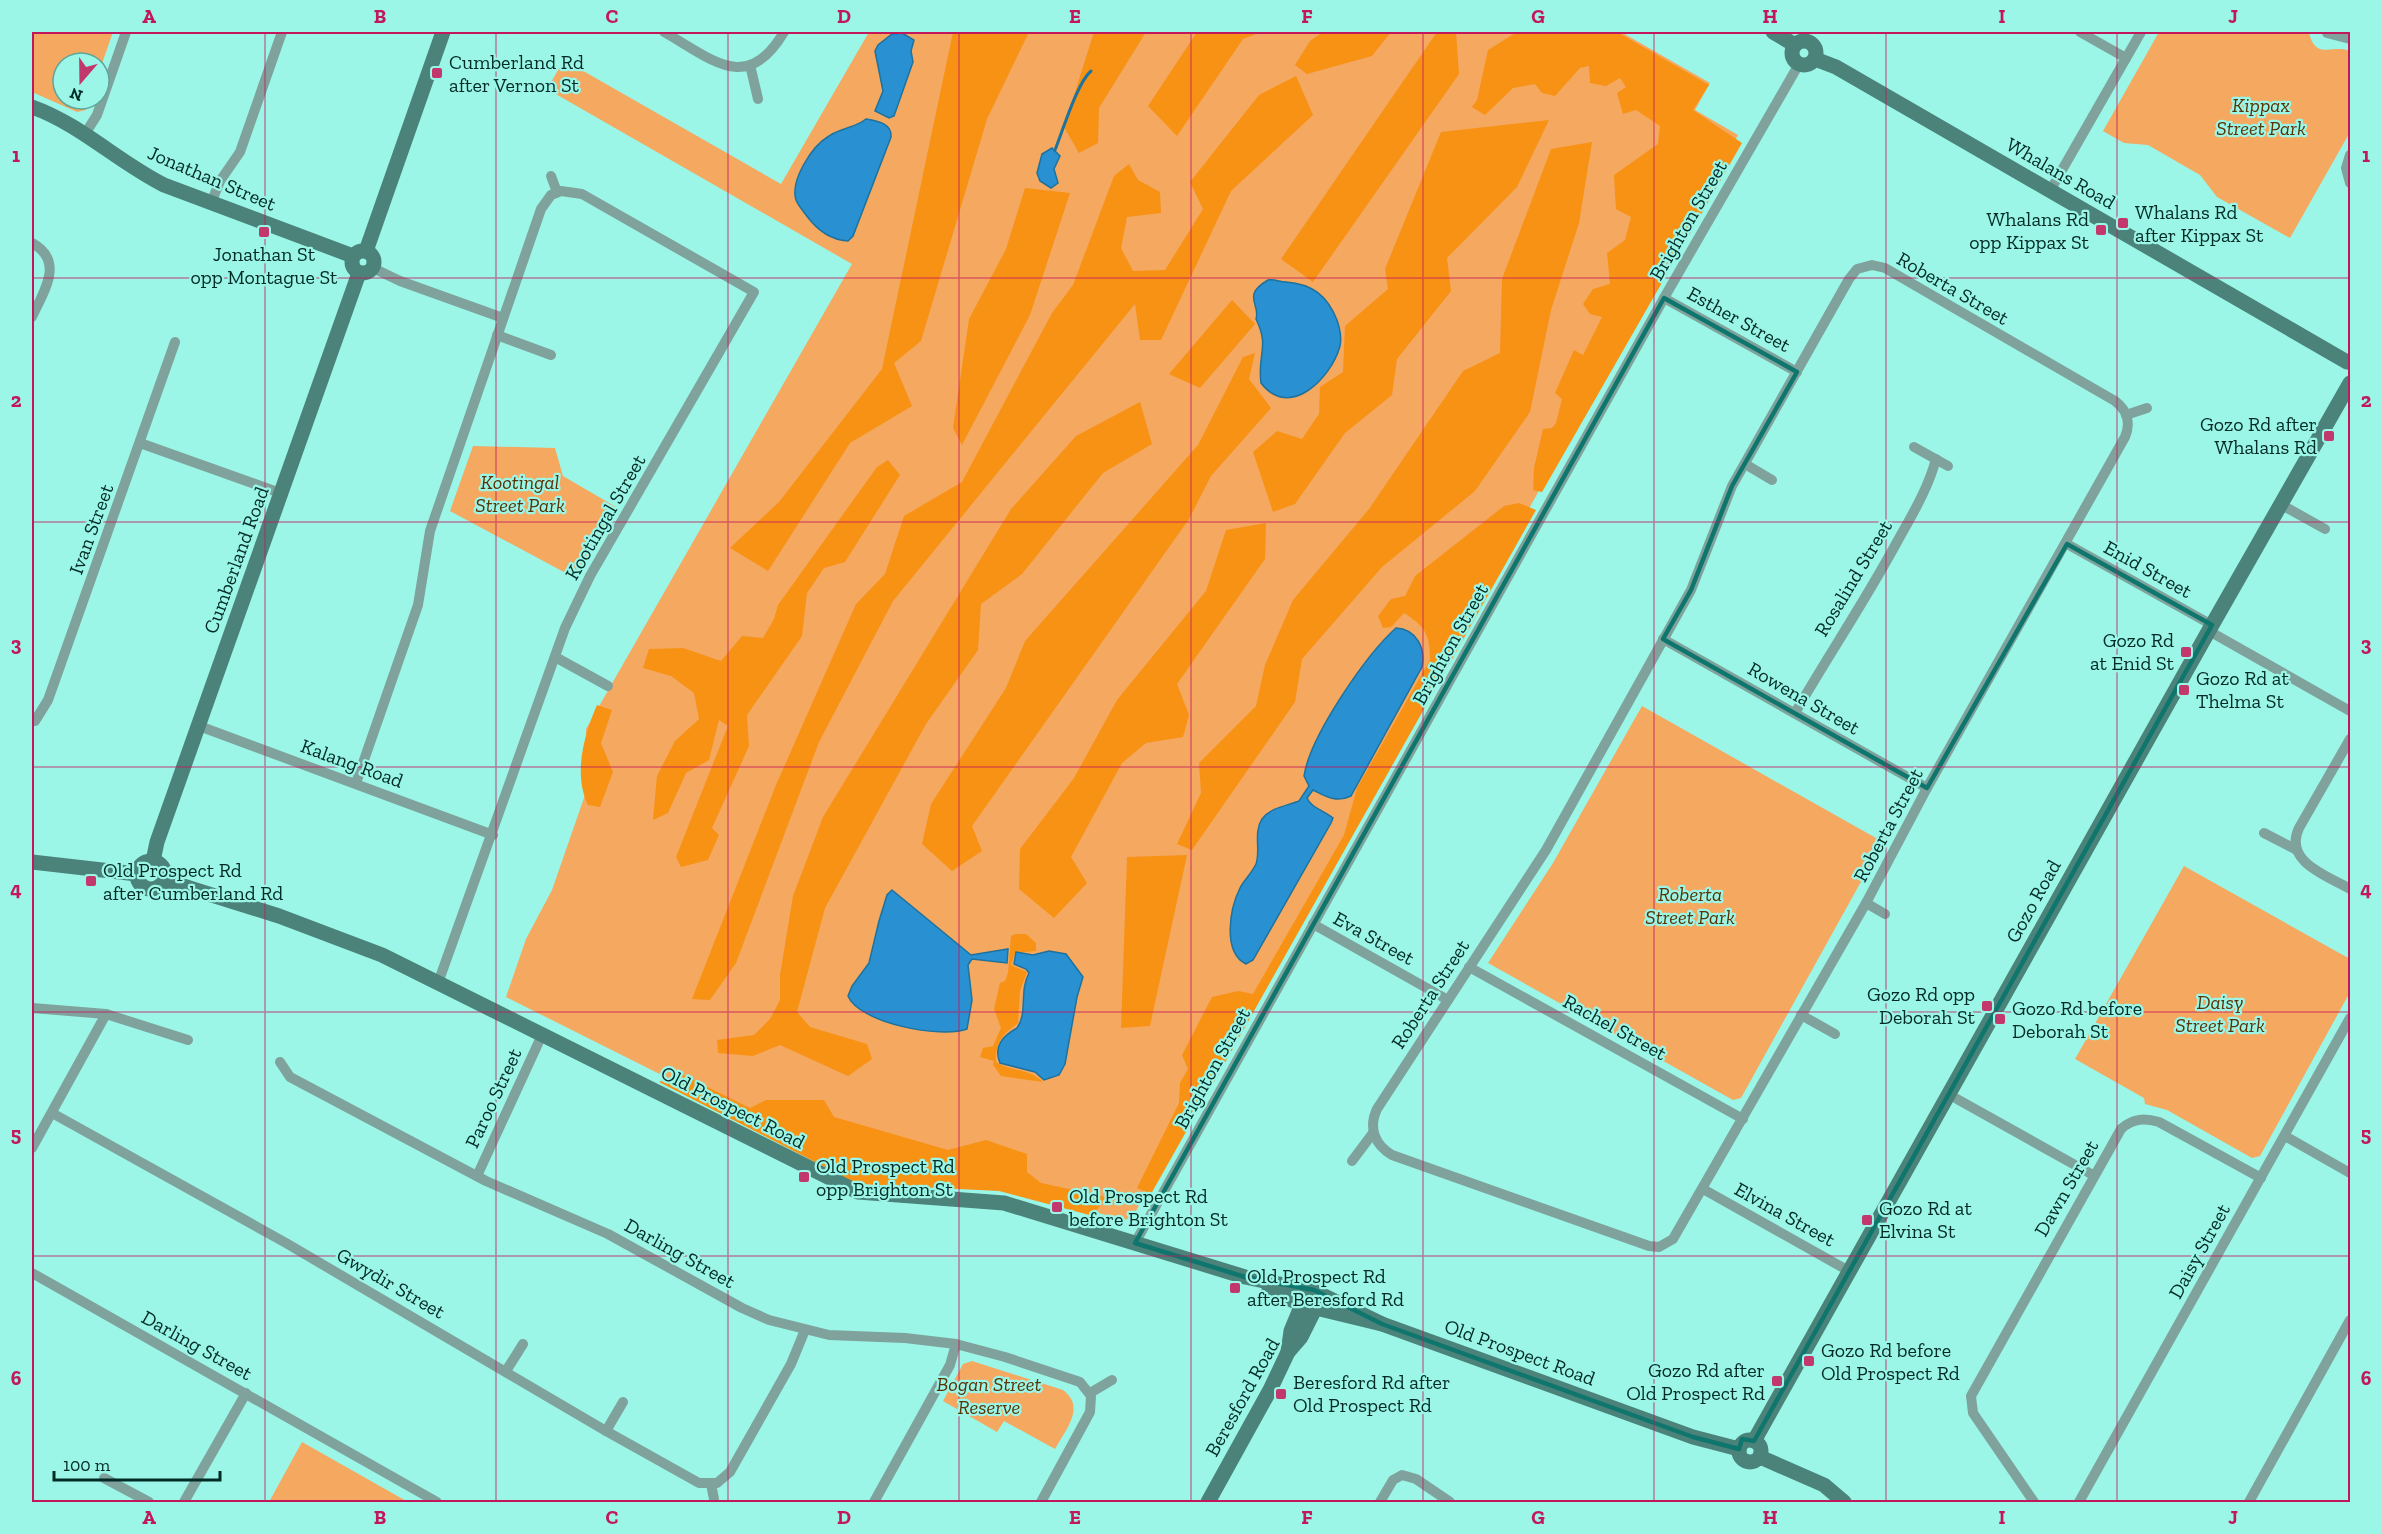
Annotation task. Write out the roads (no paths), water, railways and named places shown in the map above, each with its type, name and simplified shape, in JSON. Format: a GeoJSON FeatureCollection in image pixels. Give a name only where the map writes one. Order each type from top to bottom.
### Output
{"type":"FeatureCollection","features":[{"type":"Feature","properties":{"kind":"street"},"geometry":{"type":"LineString","coordinates":[[85,134],[97,115],[126,32]]}},
{"type":"Feature","properties":{"kind":"street"},"geometry":{"type":"LineString","coordinates":[[211,203],[220,181],[240,152],[282,32]]}},
{"type":"Feature","properties":{"kind":"street"},"geometry":{"type":"LineString","coordinates":[[443,32],[359,254],[352,266],[503,318]]}},
{"type":"Feature","properties":{"kind":"street"},"geometry":{"type":"LineString","coordinates":[[664,32],[723,64],[750,65],[767,57],[784,32]]}},
{"type":"Feature","properties":{"kind":"street"},"geometry":{"type":"LineString","coordinates":[[1773,32],[1795,45]]}},
{"type":"Feature","properties":{"kind":"street"},"geometry":{"type":"LineString","coordinates":[[2080,32],[2126,58]]}},
{"type":"Feature","properties":{"kind":"street"},"geometry":{"type":"LineString","coordinates":[[2050,190],[2141,32]]}},
{"type":"Feature","properties":{"kind":"street"},"geometry":{"type":"LineString","coordinates":[[2327,33],[2350,39]]}},
{"type":"Feature","properties":{"kind":"street"},"geometry":{"type":"LineString","coordinates":[[1804,40],[1812,43],[1816,49],[1815,59],[1807,64],[1799,64],[1792,54],[1795,45],[1804,40]]}},
{"type":"Feature","properties":{"kind":"street","name":"Whalans Road"},"geometry":{"type":"LineString","coordinates":[[1815,59],[1836,67],[2349,360]]}},
{"type":"Feature","properties":{"kind":"street","name":"Brighton Street"},"geometry":{"type":"LineString","coordinates":[[1135,1243],[1664,298],[1799,64]]}},
{"type":"Feature","properties":{"kind":"street"},"geometry":{"type":"LineString","coordinates":[[750,65],[758,99]]}},
{"type":"Feature","properties":{"kind":"street","name":"Jonathan Street"},"geometry":{"type":"LineString","coordinates":[[32,107],[85,134],[149,178],[211,203],[359,254]]}},
{"type":"Feature","properties":{"kind":"street"},"geometry":{"type":"LineString","coordinates":[[2350,155],[2346,168],[2350,183]]}},
{"type":"Feature","properties":{"kind":"street"},"geometry":{"type":"LineString","coordinates":[[356,783],[418,605],[430,531],[541,209],[557,192],[551,176]]}},
{"type":"Feature","properties":{"kind":"street","name":"Kootingal Street"},"geometry":{"type":"LineString","coordinates":[[438,983],[557,658],[565,628],[590,576],[754,292],[582,194],[566,190],[557,192]]}},
{"type":"Feature","properties":{"kind":"street"},"geometry":{"type":"LineString","coordinates":[[32,243],[44,252],[51,267],[49,281],[32,317]]}},
{"type":"Feature","properties":{"kind":"street","name":"Roberta Street"},"geometry":{"type":"LineString","coordinates":[[1872,265],[1885,268],[2115,401],[2126,415],[2128,425],[2126,437],[1927,788],[1866,903],[1677,1234],[1666,1249],[1649,1246],[1392,1155],[1380,1146],[1373,1133],[1373,1119],[1377,1109],[1546,850],[1691,590],[1729,491],[1797,372],[1849,279],[1862,266],[1872,265]]}},
{"type":"Feature","properties":{"kind":"street","name":"Cumberland Road"},"geometry":{"type":"LineString","coordinates":[[153,861],[157,842],[282,494],[366,271]]}},
{"type":"Feature","properties":{"kind":"street","name":"Esther Street"},"geometry":{"type":"LineString","coordinates":[[1664,298],[1797,372]]}},
{"type":"Feature","properties":{"kind":"street"},"geometry":{"type":"LineString","coordinates":[[497,335],[551,355]]}},
{"type":"Feature","properties":{"kind":"street","name":"Ivan Street"},"geometry":{"type":"LineString","coordinates":[[32,721],[35,721],[48,700],[174,342]]}},
{"type":"Feature","properties":{"kind":"street"},"geometry":{"type":"LineString","coordinates":[[2349,360],[2345,372],[2350,381]]}},
{"type":"Feature","properties":{"kind":"street","name":"Gozo Road"},"geometry":{"type":"LineString","coordinates":[[1754,1441],[2350,381]]}},
{"type":"Feature","properties":{"kind":"street"},"geometry":{"type":"LineString","coordinates":[[2126,415],[2147,408]]}},
{"type":"Feature","properties":{"kind":"street"},"geometry":{"type":"LineString","coordinates":[[140,443],[282,494]]}},
{"type":"Feature","properties":{"kind":"street"},"geometry":{"type":"LineString","coordinates":[[1914,447],[1948,466]]}},
{"type":"Feature","properties":{"kind":"street","name":"Rosalind Street"},"geometry":{"type":"LineString","coordinates":[[1795,713],[1878,578],[1925,491],[1936,459]]}},
{"type":"Feature","properties":{"kind":"street"},"geometry":{"type":"LineString","coordinates":[[1744,464],[1772,480]]}},
{"type":"Feature","properties":{"kind":"street"},"geometry":{"type":"LineString","coordinates":[[2280,504],[2325,529]]}},
{"type":"Feature","properties":{"kind":"street","name":"Enid Street"},"geometry":{"type":"LineString","coordinates":[[2067,544],[2350,711]]}},
{"type":"Feature","properties":{"kind":"street","name":"Rowena Street"},"geometry":{"type":"LineString","coordinates":[[1663,639],[1927,788]]}},
{"type":"Feature","properties":{"kind":"street"},"geometry":{"type":"LineString","coordinates":[[557,658],[608,686]]}},
{"type":"Feature","properties":{"kind":"street","name":"Kalang Road"},"geometry":{"type":"LineString","coordinates":[[199,726],[493,835]]}},
{"type":"Feature","properties":{"kind":"street"},"geometry":{"type":"LineString","coordinates":[[2297,850],[2297,832],[2350,739]]}},
{"type":"Feature","properties":{"kind":"street"},"geometry":{"type":"LineString","coordinates":[[2264,833],[2297,850],[2309,866],[2350,889]]}},
{"type":"Feature","properties":{"kind":"street"},"geometry":{"type":"LineString","coordinates":[[153,861],[161,866],[164,880],[158,887],[148,889],[140,884],[137,874],[140,866],[153,861]]}},
{"type":"Feature","properties":{"kind":"street"},"geometry":{"type":"LineString","coordinates":[[32,862],[137,874]]}},
{"type":"Feature","properties":{"kind":"street","name":"Old Prospect Road"},"geometry":{"type":"LineString","coordinates":[[164,880],[225,898],[360,946],[858,1192],[1004,1203],[1245,1277],[1310,1303],[1382,1324],[1693,1437],[1739,1449]]}},
{"type":"Feature","properties":{"kind":"street"},"geometry":{"type":"LineString","coordinates":[[1866,903],[1885,914]]}},
{"type":"Feature","properties":{"kind":"street","name":"Eva Street"},"geometry":{"type":"LineString","coordinates":[[1314,924],[1448,1000]]}},
{"type":"Feature","properties":{"kind":"street","name":"Rachel Street"},"geometry":{"type":"LineString","coordinates":[[1469,967],[1743,1119]]}},
{"type":"Feature","properties":{"kind":"street"},"geometry":{"type":"LineString","coordinates":[[32,1008],[106,1014],[188,1040]]}},
{"type":"Feature","properties":{"kind":"street"},"geometry":{"type":"LineString","coordinates":[[32,1149],[106,1014]]}},
{"type":"Feature","properties":{"kind":"street"},"geometry":{"type":"LineString","coordinates":[[1801,1015],[1835,1034]]}},
{"type":"Feature","properties":{"kind":"street","name":"Daisy Street"},"geometry":{"type":"LineString","coordinates":[[2079,1503],[2350,1018]]}},
{"type":"Feature","properties":{"kind":"street","name":"Paroo Street"},"geometry":{"type":"LineString","coordinates":[[477,1176],[542,1035]]}},
{"type":"Feature","properties":{"kind":"street","name":"Darling Street"},"geometry":{"type":"LineString","coordinates":[[280,1062],[290,1077],[477,1176],[619,1239],[742,1308],[769,1320],[805,1330],[836,1335],[905,1338],[956,1344],[1005,1357],[1080,1382],[1090,1393]]}},
{"type":"Feature","properties":{"kind":"street"},"geometry":{"type":"LineString","coordinates":[[1948,1094],[2093,1175]]}},
{"type":"Feature","properties":{"kind":"street","name":"Gwydir Street"},"geometry":{"type":"LineString","coordinates":[[52,1113],[296,1249],[693,1480],[711,1484]]}},
{"type":"Feature","properties":{"kind":"street","name":"Dawn Street"},"geometry":{"type":"LineString","coordinates":[[2034,1503],[1966,1404],[2093,1175],[2121,1129],[2141,1119],[2159,1122],[2261,1178]]}},
{"type":"Feature","properties":{"kind":"street","name":"Roberta Street"},"geometry":{"type":"LineString","coordinates":[[1352,1161],[1373,1133]]}},
{"type":"Feature","properties":{"kind":"street"},"geometry":{"type":"LineString","coordinates":[[2285,1136],[2350,1173]]}},
{"type":"Feature","properties":{"kind":"street","name":"Elvina Street"},"geometry":{"type":"LineString","coordinates":[[1703,1189],[1849,1270]]}},
{"type":"Feature","properties":{"kind":"street","name":"Darling Street"},"geometry":{"type":"LineString","coordinates":[[32,1273],[437,1503]]}},
{"type":"Feature","properties":{"kind":"street","name":"Beresford Road"},"geometry":{"type":"LineString","coordinates":[[1208,1503],[1270,1390],[1288,1352],[1301,1337],[1310,1303]]}},
{"type":"Feature","properties":{"kind":"street"},"geometry":{"type":"LineString","coordinates":[[2249,1503],[2350,1320]]}},
{"type":"Feature","properties":{"kind":"street"},"geometry":{"type":"LineString","coordinates":[[714,1499],[711,1484],[722,1480],[730,1472],[791,1364],[805,1330]]}},
{"type":"Feature","properties":{"kind":"street"},"geometry":{"type":"LineString","coordinates":[[506,1371],[523,1344]]}},
{"type":"Feature","properties":{"kind":"street"},"geometry":{"type":"LineString","coordinates":[[874,1503],[950,1365],[956,1344]]}},
{"type":"Feature","properties":{"kind":"street"},"geometry":{"type":"LineString","coordinates":[[1041,1503],[1088,1416],[1092,1400],[1090,1393],[1112,1380]]}},
{"type":"Feature","properties":{"kind":"street"},"geometry":{"type":"LineString","coordinates":[[184,1503],[246,1393]]}},
{"type":"Feature","properties":{"kind":"street"},"geometry":{"type":"LineString","coordinates":[[606,1431],[624,1402]]}},
{"type":"Feature","properties":{"kind":"street"},"geometry":{"type":"LineString","coordinates":[[1754,1441],[1760,1446],[1760,1457],[1753,1462],[1746,1462],[1741,1459],[1739,1449],[1744,1442],[1754,1441]]}},
{"type":"Feature","properties":{"kind":"street"},"geometry":{"type":"LineString","coordinates":[[1760,1457],[1824,1485],[1844,1503]]}},
{"type":"Feature","properties":{"kind":"street"},"geometry":{"type":"LineString","coordinates":[[1380,1503],[1393,1480],[1401,1472],[1416,1479],[1450,1503]]}},
{"type":"Feature","properties":{"kind":"street"},"geometry":{"type":"LineString","coordinates":[[104,1478],[149,1503]]}},
{"type":"Feature","properties":{"kind":"water"},"geometry":{"type":"Polygon","coordinates":[[[902,33],[914,40],[911,51],[913,62],[894,116],[889,118],[875,111],[883,91],[875,51],[878,45],[892,34],[902,33]]]}},
{"type":"Feature","properties":{"kind":"water"},"geometry":{"type":"Polygon","coordinates":[[[866,119],[886,126],[891,132],[891,137],[853,236],[848,241],[835,239],[819,230],[801,208],[796,200],[796,183],[804,164],[822,141],[866,119]]]}},
{"type":"Feature","properties":{"kind":"water"},"geometry":{"type":"Polygon","coordinates":[[[1052,148],[1060,156],[1054,169],[1058,183],[1051,188],[1040,181],[1037,173],[1042,154],[1052,148]]]}},
{"type":"Feature","properties":{"kind":"water"},"geometry":{"type":"Polygon","coordinates":[[[1268,280],[1304,285],[1318,292],[1333,311],[1340,330],[1340,346],[1328,371],[1308,391],[1296,396],[1284,397],[1272,393],[1261,383],[1263,344],[1256,319],[1254,295],[1255,291],[1268,280]]]}},
{"type":"Feature","properties":{"kind":"water"},"geometry":{"type":"Polygon","coordinates":[[[1396,628],[1409,632],[1418,641],[1422,653],[1422,667],[1351,796],[1336,799],[1313,790],[1307,798],[1314,806],[1333,818],[1253,960],[1246,964],[1238,958],[1234,950],[1231,940],[1231,918],[1240,888],[1256,864],[1259,824],[1270,812],[1299,801],[1309,786],[1304,776],[1308,759],[1328,719],[1355,676],[1396,628]]]}},
{"type":"Feature","properties":{"kind":"water"},"geometry":{"type":"Polygon","coordinates":[[[892,890],[971,955],[1008,949],[1007,963],[972,959],[968,965],[972,1000],[967,1029],[939,1032],[902,1026],[868,1014],[855,1006],[848,996],[852,986],[869,963],[887,895],[892,890]]]}},
{"type":"Feature","properties":{"kind":"water"},"geometry":{"type":"Polygon","coordinates":[[[1049,951],[1066,954],[1083,977],[1077,997],[1065,1064],[1059,1075],[1044,1080],[1035,1072],[1000,1063],[998,1051],[1007,1034],[1017,1028],[1022,1016],[1024,987],[1029,973],[1026,969],[1014,964],[1016,952],[1033,955],[1049,951]]]}},
{"type":"Feature","properties":{"kind":"waterway"},"geometry":{"type":"LineString","coordinates":[[1055,150],[1076,96],[1091,71]]}},
{"type":"Feature","properties":{"kind":"place","name":"Cumberland Rd after Vernon St"},"geometry":{"type":"Point","coordinates":[437,73]}},
{"type":"Feature","properties":{"kind":"place","name":"Whalans Rd after Kippax St"},"geometry":{"type":"Point","coordinates":[2123,223]}},
{"type":"Feature","properties":{"kind":"place","name":"Whalans Rd opp Kippax St"},"geometry":{"type":"Point","coordinates":[2101,230]}},
{"type":"Feature","properties":{"kind":"place","name":"Jonathan St opp Montague St"},"geometry":{"type":"Point","coordinates":[264,232]}},
{"type":"Feature","properties":{"kind":"place","name":"Gozo Rd after Whalans Rd"},"geometry":{"type":"Point","coordinates":[2329,436]}},
{"type":"Feature","properties":{"kind":"place","name":"Gozo Rd at Enid St"},"geometry":{"type":"Point","coordinates":[2186,652]}},
{"type":"Feature","properties":{"kind":"place","name":"Gozo Rd at Thelma St"},"geometry":{"type":"Point","coordinates":[2184,690]}},
{"type":"Feature","properties":{"kind":"place","name":"Old Prospect Rd after Cumberland Rd"},"geometry":{"type":"Point","coordinates":[91,881]}},
{"type":"Feature","properties":{"kind":"place","name":"Gozo Rd opp Deborah St"},"geometry":{"type":"Point","coordinates":[1987,1006]}},
{"type":"Feature","properties":{"kind":"place","name":"Gozo Rd before Deborah St"},"geometry":{"type":"Point","coordinates":[2000,1019]}},
{"type":"Feature","properties":{"kind":"place","name":"Old Prospect Rd opp Brighton St"},"geometry":{"type":"Point","coordinates":[804,1177]}},
{"type":"Feature","properties":{"kind":"place","name":"Old Prospect Rd before Brighton St"},"geometry":{"type":"Point","coordinates":[1057,1207]}},
{"type":"Feature","properties":{"kind":"place","name":"Gozo Rd at Elvina St"},"geometry":{"type":"Point","coordinates":[1867,1220]}},
{"type":"Feature","properties":{"kind":"place","name":"Old Prospect Rd after Beresford Rd"},"geometry":{"type":"Point","coordinates":[1235,1288]}},
{"type":"Feature","properties":{"kind":"place","name":"Gozo Rd before Old Prospect Rd"},"geometry":{"type":"Point","coordinates":[1809,1361]}},
{"type":"Feature","properties":{"kind":"place","name":"Gozo Rd after Old Prospect Rd"},"geometry":{"type":"Point","coordinates":[1777,1381]}},
{"type":"Feature","properties":{"kind":"place","name":"Beresford Rd after Old Prospect Rd"},"geometry":{"type":"Point","coordinates":[1281,1394]}},
{"type":"Feature","properties":{"kind":"park label","name":"Kippax Street Park"},"geometry":{"type":"Point","coordinates":[2261,116]}},
{"type":"Feature","properties":{"kind":"park label","name":"Kootingal Street Park"},"geometry":{"type":"Point","coordinates":[520,494]}},
{"type":"Feature","properties":{"kind":"park label","name":"Roberta Street Park"},"geometry":{"type":"Point","coordinates":[1690,906]}},
{"type":"Feature","properties":{"kind":"park label","name":"Daisy Street Park"},"geometry":{"type":"Point","coordinates":[2220,1014]}},
{"type":"Feature","properties":{"kind":"park label","name":"Bogan Street Reserve"},"geometry":{"type":"Point","coordinates":[989,1396]}}]}
